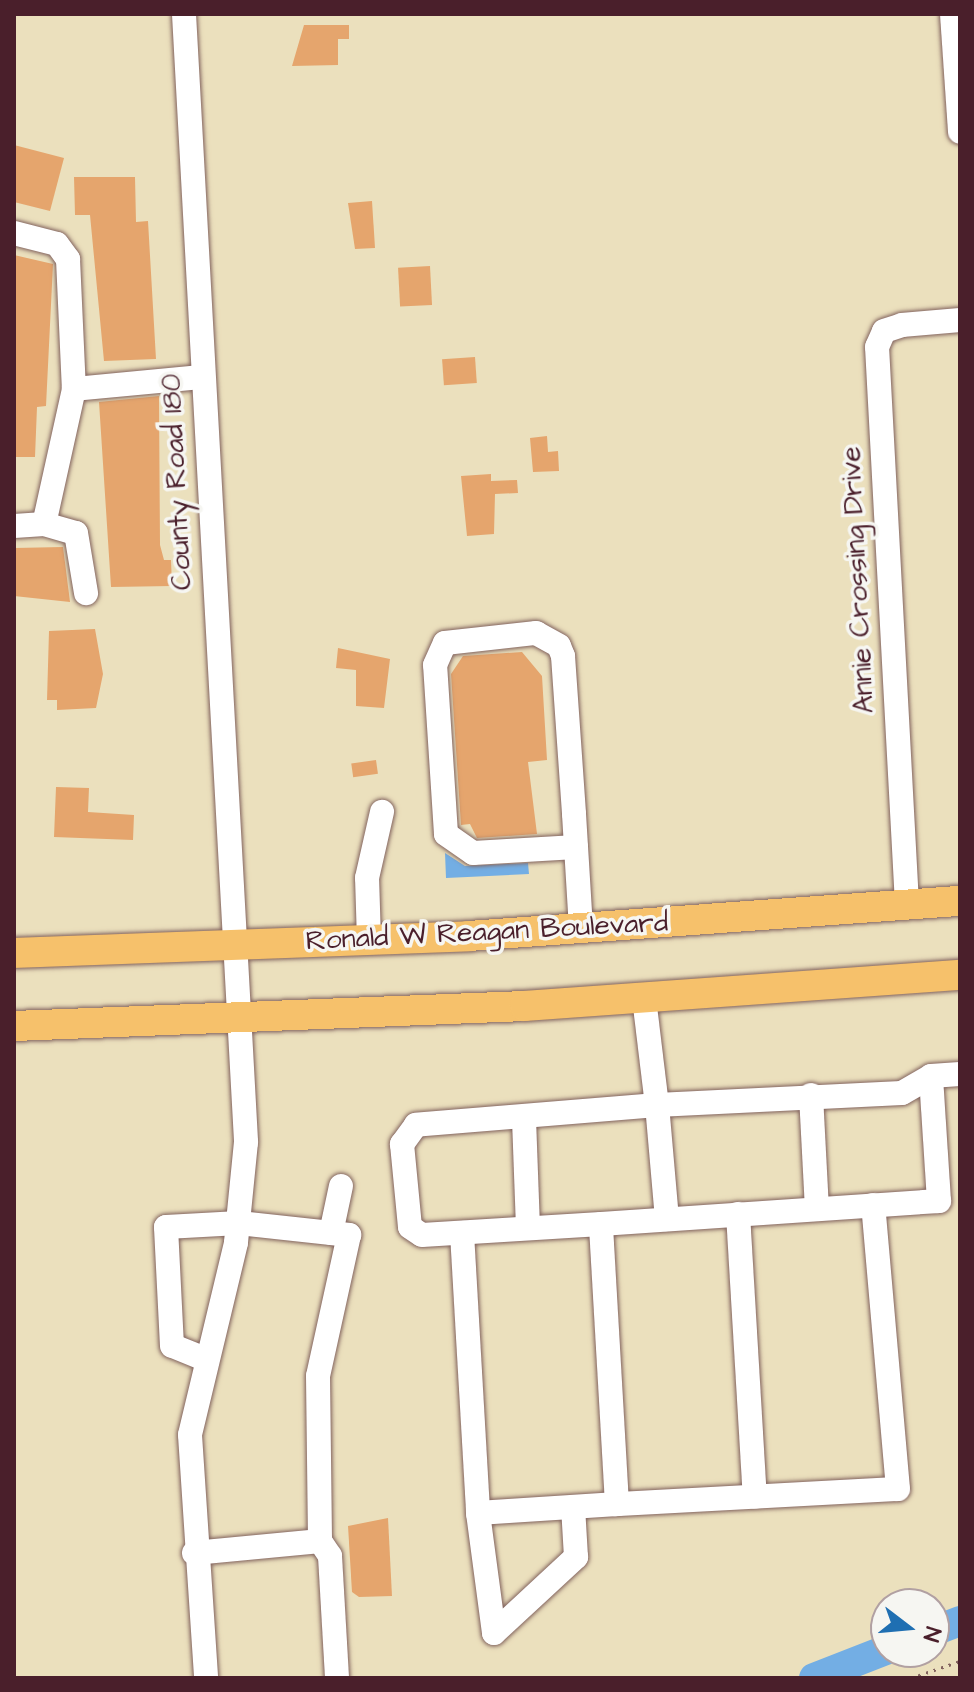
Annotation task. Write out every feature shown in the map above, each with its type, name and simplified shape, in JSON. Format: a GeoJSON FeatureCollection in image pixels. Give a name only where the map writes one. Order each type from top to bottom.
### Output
{"type":"FeatureCollection","features":[{"type":"Feature","properties":{"kind":"main road","name":"Ronald W Reagan Boulevard"},"geometry":{"type":"LineString","coordinates":[[14,953],[369,940],[960,901]]}},
{"type":"Feature","properties":{"kind":"main road"},"geometry":{"type":"LineString","coordinates":[[14,1026],[240,1019],[644,998],[960,975]]}},
{"type":"Feature","properties":{"kind":"street","name":"County Road 180"},"geometry":{"type":"LineString","coordinates":[[184,14],[246,1142],[239,1223],[205,1359],[190,1435],[194,1553],[206,1678]]}},
{"type":"Feature","properties":{"kind":"street"},"geometry":{"type":"LineString","coordinates":[[952,14],[960,132]]}},
{"type":"Feature","properties":{"kind":"street"},"geometry":{"type":"LineString","coordinates":[[14,233],[57,244],[68,259],[74,389],[44,524]]}},
{"type":"Feature","properties":{"kind":"street","name":"Annie Crossing Drive"},"geometry":{"type":"LineString","coordinates":[[907,904],[877,347],[884,331],[902,325],[960,320]]}},
{"type":"Feature","properties":{"kind":"street"},"geometry":{"type":"LineString","coordinates":[[74,389],[202,377]]}},
{"type":"Feature","properties":{"kind":"street"},"geometry":{"type":"LineString","coordinates":[[14,526],[44,524],[76,533],[86,593]]}},
{"type":"Feature","properties":{"kind":"street"},"geometry":{"type":"LineString","coordinates":[[576,847],[473,853],[446,834],[435,665],[445,643],[536,633],[559,646],[576,847],[581,928]]}},
{"type":"Feature","properties":{"kind":"street"},"geometry":{"type":"LineString","coordinates":[[369,940],[367,878],[382,812]]}},
{"type":"Feature","properties":{"kind":"street"},"geometry":{"type":"LineString","coordinates":[[644,998],[667,1219]]}},
{"type":"Feature","properties":{"kind":"street"},"geometry":{"type":"LineString","coordinates":[[931,1076],[939,1201],[422,1235],[410,1227],[405,1137],[416,1125],[524,1119],[657,1105],[811,1095],[902,1093],[931,1076],[960,1074]]}},
{"type":"Feature","properties":{"kind":"street"},"geometry":{"type":"LineString","coordinates":[[811,1095],[817,1209]]}},
{"type":"Feature","properties":{"kind":"street"},"geometry":{"type":"LineString","coordinates":[[524,1119],[528,1228]]}},
{"type":"Feature","properties":{"kind":"street"},"geometry":{"type":"LineString","coordinates":[[331,1233],[341,1186]]}},
{"type":"Feature","properties":{"kind":"street"},"geometry":{"type":"LineString","coordinates":[[478,1513],[898,1489],[873,1205]]}},
{"type":"Feature","properties":{"kind":"street"},"geometry":{"type":"LineString","coordinates":[[738,1214],[755,1496]]}},
{"type":"Feature","properties":{"kind":"street"},"geometry":{"type":"LineString","coordinates":[[205,1359],[172,1346],[166,1227],[239,1223],[349,1235],[318,1376],[320,1541],[330,1556],[337,1678]]}},
{"type":"Feature","properties":{"kind":"street"},"geometry":{"type":"LineString","coordinates":[[601,1224],[617,1504]]}},
{"type":"Feature","properties":{"kind":"street"},"geometry":{"type":"LineString","coordinates":[[462,1233],[478,1513],[494,1633],[576,1557],[573,1507]]}},
{"type":"Feature","properties":{"kind":"street"},"geometry":{"type":"LineString","coordinates":[[194,1553],[320,1541]]}},
{"type":"Feature","properties":{"kind":"path"},"geometry":{"type":"LineString","coordinates":[[911,1678],[960,1661]]}},
{"type":"Feature","properties":{"kind":"water"},"geometry":{"type":"Polygon","coordinates":[[[445,853],[465,866],[528,863],[529,874],[446,878],[445,853]]]}},
{"type":"Feature","properties":{"kind":"building"},"geometry":{"type":"Polygon","coordinates":[[[304,25],[349,25],[349,39],[338,39],[338,65],[292,66],[304,25]]]}},
{"type":"Feature","properties":{"kind":"building"},"geometry":{"type":"Polygon","coordinates":[[[14,145],[64,158],[50,211],[14,202],[14,145]]]}},
{"type":"Feature","properties":{"kind":"building"},"geometry":{"type":"Polygon","coordinates":[[[74,177],[135,177],[136,222],[148,221],[156,359],[104,361],[90,215],[75,215],[74,177]]]}},
{"type":"Feature","properties":{"kind":"building"},"geometry":{"type":"Polygon","coordinates":[[[372,201],[375,248],[355,249],[348,203],[372,201]]]}},
{"type":"Feature","properties":{"kind":"building"},"geometry":{"type":"Polygon","coordinates":[[[14,255],[53,264],[46,406],[37,407],[35,457],[14,457],[14,255]]]}},
{"type":"Feature","properties":{"kind":"building"},"geometry":{"type":"Polygon","coordinates":[[[430,266],[432,305],[400,307],[398,268],[430,266]]]}},
{"type":"Feature","properties":{"kind":"building"},"geometry":{"type":"Polygon","coordinates":[[[475,357],[477,383],[444,385],[442,359],[475,357]]]}},
{"type":"Feature","properties":{"kind":"building"},"geometry":{"type":"Polygon","coordinates":[[[159,396],[160,545],[164,560],[171,560],[172,586],[111,587],[99,402],[159,396]]]}},
{"type":"Feature","properties":{"kind":"building"},"geometry":{"type":"Polygon","coordinates":[[[547,436],[548,452],[558,451],[559,471],[533,472],[530,438],[547,436]]]}},
{"type":"Feature","properties":{"kind":"building"},"geometry":{"type":"Polygon","coordinates":[[[491,474],[491,481],[517,480],[518,493],[495,494],[494,534],[467,536],[461,476],[491,474]]]}},
{"type":"Feature","properties":{"kind":"building"},"geometry":{"type":"Polygon","coordinates":[[[63,547],[70,602],[14,596],[14,548],[63,547]]]}},
{"type":"Feature","properties":{"kind":"building"},"geometry":{"type":"Polygon","coordinates":[[[95,629],[103,674],[96,708],[57,710],[57,700],[47,700],[49,631],[95,629]]]}},
{"type":"Feature","properties":{"kind":"building"},"geometry":{"type":"Polygon","coordinates":[[[338,648],[390,659],[384,708],[356,706],[356,670],[336,668],[338,648]]]}},
{"type":"Feature","properties":{"kind":"building"},"geometry":{"type":"Polygon","coordinates":[[[522,652],[542,676],[547,760],[528,762],[537,834],[477,838],[470,824],[461,825],[451,674],[463,656],[522,652]]]}},
{"type":"Feature","properties":{"kind":"building"},"geometry":{"type":"Polygon","coordinates":[[[376,760],[378,774],[353,777],[351,763],[376,760]]]}},
{"type":"Feature","properties":{"kind":"building"},"geometry":{"type":"Polygon","coordinates":[[[56,787],[89,788],[88,812],[134,815],[133,840],[54,837],[56,787]]]}},
{"type":"Feature","properties":{"kind":"building"},"geometry":{"type":"Polygon","coordinates":[[[388,1518],[392,1596],[359,1597],[352,1592],[348,1526],[388,1518]]]}},
{"type":"Feature","properties":{"kind":"waterway"},"geometry":{"type":"LineString","coordinates":[[950,1625],[960,1621]]}},
{"type":"Feature","properties":{"kind":"waterway"},"geometry":{"type":"LineString","coordinates":[[814,1678],[870,1656]]}}]}
